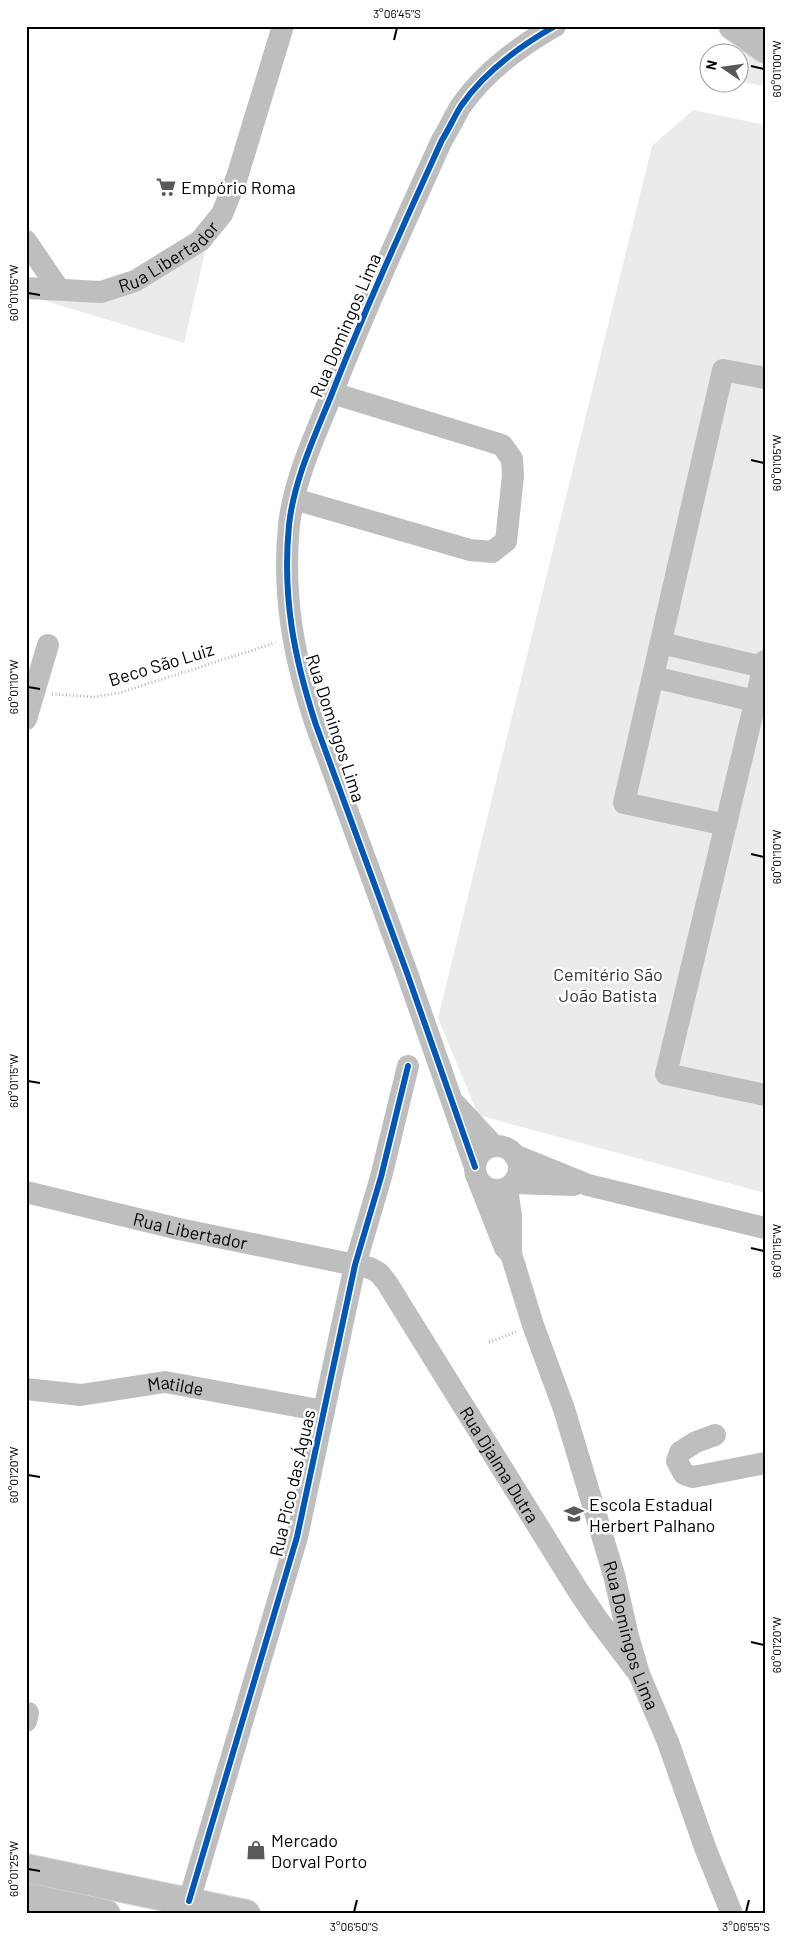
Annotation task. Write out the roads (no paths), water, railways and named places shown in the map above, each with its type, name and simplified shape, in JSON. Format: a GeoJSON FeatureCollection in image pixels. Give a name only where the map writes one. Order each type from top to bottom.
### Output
{"type":"FeatureCollection","features":[{"type":"Feature","properties":{"kind":"main road"},"geometry":{"type":"LineString","coordinates":[[733,26],[765,49]]}},
{"type":"Feature","properties":{"kind":"main road"},"geometry":{"type":"LineString","coordinates":[[26,1868],[246,1914]]}},
{"type":"Feature","properties":{"kind":"main road"},"geometry":{"type":"LineString","coordinates":[[26,1897],[106,1914]]}},
{"type":"Feature","properties":{"kind":"street","name":"Rua Libertador"},"geometry":{"type":"LineString","coordinates":[[26,288],[58,288],[82,292],[101,292],[135,281],[195,245],[212,228],[222,214],[238,177],[283,26]]}},
{"type":"Feature","properties":{"kind":"street","name":"Rua Domingos Lima"},"geometry":{"type":"LineString","coordinates":[[511,1254],[504,1248],[477,1175],[411,982],[316,725],[302,682],[293,640],[288,599],[287,568],[290,524],[294,500],[306,459],[332,393],[442,140],[461,106],[483,79],[535,38],[555,26]]}},
{"type":"Feature","properties":{"kind":"street"},"geometry":{"type":"LineString","coordinates":[[26,241],[58,288]]}},
{"type":"Feature","properties":{"kind":"street"},"geometry":{"type":"LineString","coordinates":[[726,825],[624,803],[723,370],[765,378]]}},
{"type":"Feature","properties":{"kind":"street"},"geometry":{"type":"LineString","coordinates":[[294,500],[470,550],[492,552],[506,541],[513,476],[512,459],[502,444],[332,393]]}},
{"type":"Feature","properties":{"kind":"street"},"geometry":{"type":"LineString","coordinates":[[661,644],[761,680]]}},
{"type":"Feature","properties":{"kind":"street"},"geometry":{"type":"LineString","coordinates":[[26,719],[48,645]]}},
{"type":"Feature","properties":{"kind":"street"},"geometry":{"type":"LineString","coordinates":[[653,677],[761,680]]}},
{"type":"Feature","properties":{"kind":"street"},"geometry":{"type":"LineString","coordinates":[[761,680],[666,1074],[765,1095]]}},
{"type":"Feature","properties":{"kind":"street","name":"Rua Pico das Águas"},"geometry":{"type":"LineString","coordinates":[[189,1901],[297,1537],[355,1265],[381,1177],[408,1066]]}},
{"type":"Feature","properties":{"kind":"street","name":"Rua Domingos Lima"},"geometry":{"type":"LineString","coordinates":[[449,1097],[504,1150]]}},
{"type":"Feature","properties":{"kind":"street"},"geometry":{"type":"LineString","coordinates":[[504,1150],[518,1161],[519,1169],[510,1186]]}},
{"type":"Feature","properties":{"kind":"street"},"geometry":{"type":"LineString","coordinates":[[588,1185],[510,1186],[499,1190],[492,1190],[477,1175],[476,1160],[480,1153],[504,1150],[588,1185],[765,1228]]}},
{"type":"Feature","properties":{"kind":"street","name":"Rua Domingos Lima"},"geometry":{"type":"LineString","coordinates":[[510,1186],[512,1216],[511,1254],[533,1325],[564,1409],[614,1575],[639,1674],[668,1742],[706,1850],[731,1909]]}},
{"type":"Feature","properties":{"kind":"street","name":"Rua Libertador"},"geometry":{"type":"LineString","coordinates":[[26,1192],[135,1219],[355,1265]]}},
{"type":"Feature","properties":{"kind":"street","name":"Rua Djalma Dutra"},"geometry":{"type":"LineString","coordinates":[[355,1265],[370,1268],[387,1283],[576,1588],[639,1674]]}},
{"type":"Feature","properties":{"kind":"street","name":"Matilde"},"geometry":{"type":"LineString","coordinates":[[26,1388],[81,1395],[165,1382],[324,1411]]}},
{"type":"Feature","properties":{"kind":"street"},"geometry":{"type":"LineString","coordinates":[[716,1435],[696,1442],[680,1452],[677,1461],[684,1474],[693,1477],[765,1462]]}},
{"type":"Feature","properties":{"kind":"place","name":"Empório Roma"},"geometry":{"type":"Point","coordinates":[166,187]}},
{"type":"Feature","properties":{"kind":"place","name":"Escola Estadual Herbert Palhano"},"geometry":{"type":"Point","coordinates":[574,1514]}},
{"type":"Feature","properties":{"kind":"place","name":"Mercado Dorval Porto"},"geometry":{"type":"Point","coordinates":[256,1850]}},
{"type":"Feature","properties":{"kind":"park label","name":"Cemitério São João Batista"},"geometry":{"type":"Point","coordinates":[608,984]}}]}
